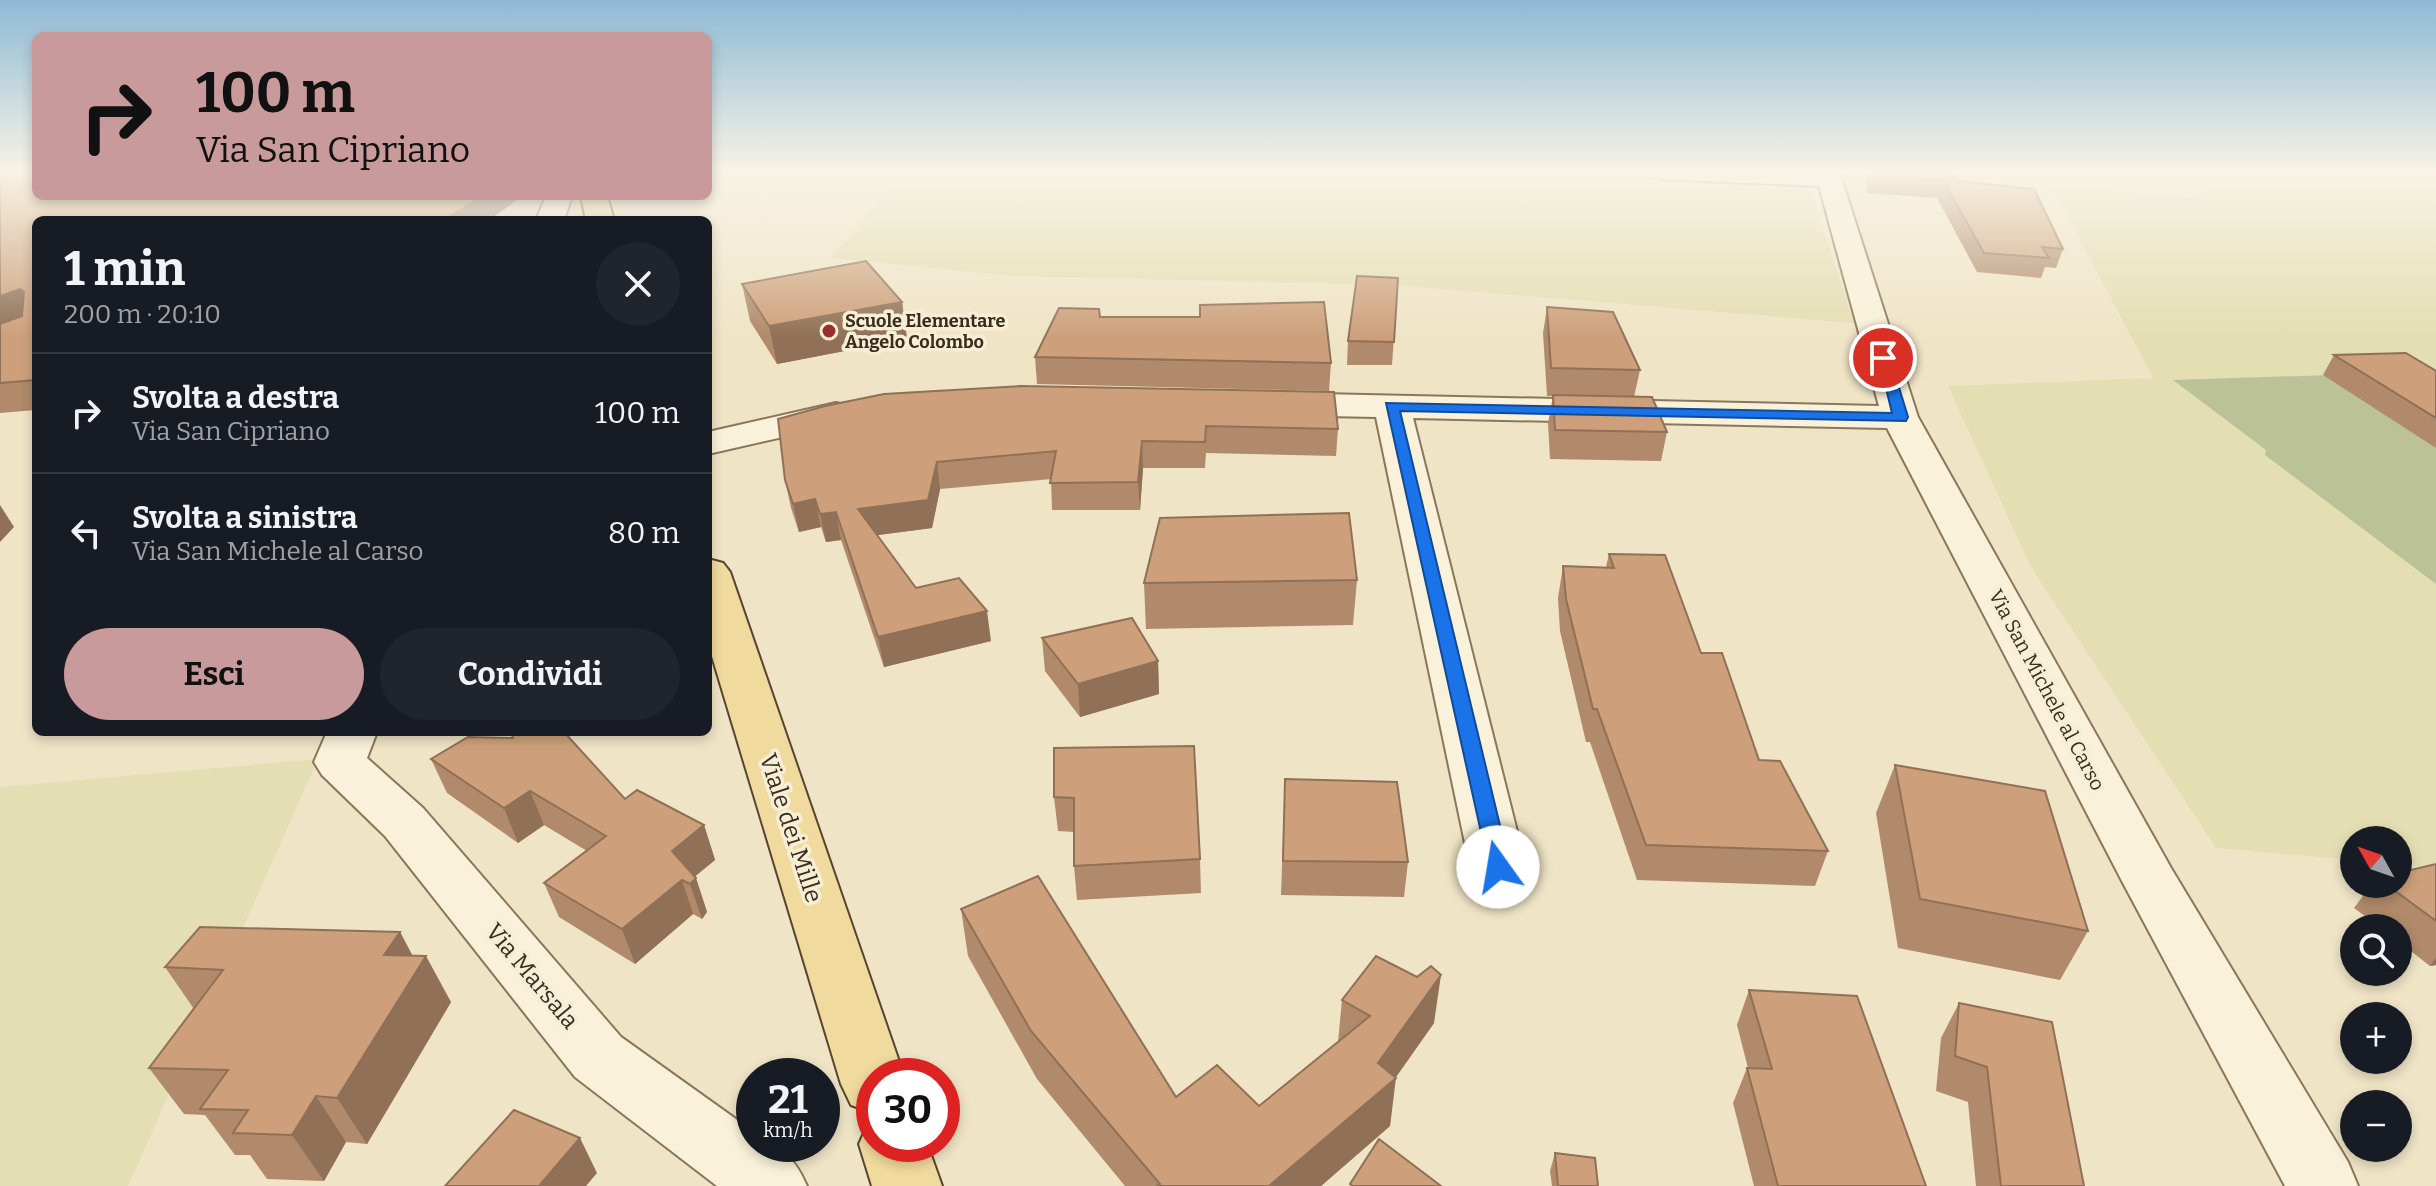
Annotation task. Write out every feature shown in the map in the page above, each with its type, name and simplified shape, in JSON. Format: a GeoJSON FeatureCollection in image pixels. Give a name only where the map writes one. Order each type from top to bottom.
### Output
{"type":"FeatureCollection","features":[{"type":"Feature","properties":{"kind":"main road","name":"Viale dei Mille"},"geometry":{"type":"LineString","coordinates":[[712,584],[866,1058]]}},
{"type":"Feature","properties":{"kind":"main road"},"geometry":{"type":"LineString","coordinates":[[899,1162],[907,1186]]}},
{"type":"Feature","properties":{"kind":"street","name":"Via San Michele al Carso"},"geometry":{"type":"LineString","coordinates":[[1843,226],[1900,417],[2151,883],[2323,1186]]}},
{"type":"Feature","properties":{"kind":"street"},"geometry":{"type":"LineString","coordinates":[[1237,403],[1900,417]]}},
{"type":"Feature","properties":{"kind":"street"},"geometry":{"type":"LineString","coordinates":[[1392,406],[1498,867]]}},
{"type":"Feature","properties":{"kind":"street"},"geometry":{"type":"LineString","coordinates":[[712,442],[875,407]]}},
{"type":"Feature","properties":{"kind":"street","name":"Via Marsala"},"geometry":{"type":"LineString","coordinates":[[350,736],[340,762],[404,822],[598,1057],[772,1186]]}},
{"type":"Feature","properties":{"kind":"shaded area"},"geometry":{"type":"Polygon","coordinates":[[[858,226],[1822,226],[1854,323],[1394,285],[1014,276],[831,258],[858,226]]]}},
{"type":"Feature","properties":{"kind":"shaded area"},"geometry":{"type":"Polygon","coordinates":[[[2073,226],[2436,226],[2436,868],[2412,865],[2412,826],[2340,826],[2340,859],[2216,848],[2031,567],[1948,386],[2153,378],[2073,226]]]}},
{"type":"Feature","properties":{"kind":"shaded area"},"geometry":{"type":"Polygon","coordinates":[[[318,759],[128,1186],[0,1186],[0,787],[318,759]]]}},
{"type":"Feature","properties":{"kind":"green space"},"geometry":{"type":"Polygon","coordinates":[[[2395,373],[2436,399],[2436,584],[2265,455],[2266,450],[2173,380],[2395,373]]]}},
{"type":"Feature","properties":{"kind":"building"},"geometry":{"type":"Polygon","coordinates":[[[0,226],[32,226],[32,380],[0,383],[0,324],[22,316],[24,292],[20,289],[0,296],[0,226]]]}},
{"type":"Feature","properties":{"kind":"building"},"geometry":{"type":"Polygon","coordinates":[[[1969,226],[2052,226],[2063,249],[2042,247],[2049,258],[1984,253],[1969,226]]]}},
{"type":"Feature","properties":{"kind":"building"},"geometry":{"type":"Polygon","coordinates":[[[866,261],[902,302],[769,326],[742,284],[866,261]]]}},
{"type":"Feature","properties":{"kind":"building"},"geometry":{"type":"Polygon","coordinates":[[[1357,276],[1398,278],[1394,342],[1348,341],[1357,276]]]}},
{"type":"Feature","properties":{"kind":"building"},"geometry":{"type":"Polygon","coordinates":[[[1324,302],[1331,363],[1035,357],[1059,308],[1099,309],[1100,317],[1200,317],[1200,305],[1324,302]]]}},
{"type":"Feature","properties":{"kind":"building"},"geometry":{"type":"Polygon","coordinates":[[[1547,307],[1613,312],[1640,370],[1551,368],[1547,307]]]}},
{"type":"Feature","properties":{"kind":"building"},"geometry":{"type":"Polygon","coordinates":[[[2406,353],[2436,371],[2436,418],[2334,355],[2406,353]]]}},
{"type":"Feature","properties":{"kind":"building"},"geometry":{"type":"Polygon","coordinates":[[[1021,386],[1334,392],[1338,429],[1206,426],[1205,442],[1142,441],[1138,482],[1050,483],[1056,451],[937,462],[928,500],[858,509],[916,588],[959,578],[987,611],[878,637],[836,512],[820,514],[815,499],[793,504],[785,480],[778,419],[884,394],[1021,386]]]}},
{"type":"Feature","properties":{"kind":"building"},"geometry":{"type":"Polygon","coordinates":[[[1553,395],[1652,397],[1667,432],[1555,430],[1553,395]]]}},
{"type":"Feature","properties":{"kind":"building"},"geometry":{"type":"Polygon","coordinates":[[[1349,513],[1357,580],[1144,583],[1160,518],[1349,513]]]}},
{"type":"Feature","properties":{"kind":"building"},"geometry":{"type":"Polygon","coordinates":[[[1609,554],[1665,555],[1701,653],[1722,653],[1759,760],[1780,761],[1828,851],[1646,845],[1597,709],[1593,709],[1566,599],[1563,566],[1614,568],[1609,554]]]}},
{"type":"Feature","properties":{"kind":"building"},"geometry":{"type":"Polygon","coordinates":[[[1132,618],[1158,661],[1078,684],[1042,638],[1132,618]]]}},
{"type":"Feature","properties":{"kind":"building"},"geometry":{"type":"Polygon","coordinates":[[[568,736],[625,799],[637,790],[704,825],[672,851],[696,878],[690,884],[682,880],[622,929],[544,883],[606,836],[530,791],[504,808],[431,759],[468,737],[568,736]]]}},
{"type":"Feature","properties":{"kind":"building"},"geometry":{"type":"Polygon","coordinates":[[[1194,746],[1200,859],[1074,866],[1074,798],[1054,797],[1054,748],[1194,746]]]}},
{"type":"Feature","properties":{"kind":"building"},"geometry":{"type":"Polygon","coordinates":[[[1895,765],[2045,791],[2088,931],[1920,899],[1895,765]]]}},
{"type":"Feature","properties":{"kind":"building"},"geometry":{"type":"Polygon","coordinates":[[[1285,779],[1397,782],[1408,862],[1283,861],[1285,779]]]}},
{"type":"Feature","properties":{"kind":"building"},"geometry":{"type":"Polygon","coordinates":[[[2436,864],[2436,921],[2405,898],[2412,898],[2412,870],[2436,864]]]}},
{"type":"Feature","properties":{"kind":"building"},"geometry":{"type":"Polygon","coordinates":[[[1038,876],[1176,1097],[1217,1065],[1259,1106],[1370,1016],[1342,1000],[1376,956],[1417,977],[1431,966],[1441,975],[1378,1063],[1396,1078],[1269,1186],[1157,1186],[1160,1184],[1031,1031],[961,909],[1038,876]]]}},
{"type":"Feature","properties":{"kind":"building"},"geometry":{"type":"Polygon","coordinates":[[[200,927],[400,932],[384,955],[426,956],[337,1098],[316,1096],[292,1135],[233,1133],[248,1110],[200,1109],[228,1070],[149,1068],[223,970],[165,967],[200,927]]]}},
{"type":"Feature","properties":{"kind":"building"},"geometry":{"type":"Polygon","coordinates":[[[1749,990],[1857,996],[1926,1186],[1778,1186],[1747,1068],[1772,1069],[1749,990]]]}},
{"type":"Feature","properties":{"kind":"building"},"geometry":{"type":"Polygon","coordinates":[[[1959,1003],[2052,1022],[2084,1186],[2001,1186],[1987,1067],[1955,1056],[1959,1003]]]}},
{"type":"Feature","properties":{"kind":"building"},"geometry":{"type":"Polygon","coordinates":[[[514,1110],[580,1138],[539,1186],[445,1186],[514,1110]]]}},
{"type":"Feature","properties":{"kind":"building"},"geometry":{"type":"Polygon","coordinates":[[[1379,1139],[1441,1186],[1350,1184],[1379,1139]]]}},
{"type":"Feature","properties":{"kind":"building"},"geometry":{"type":"Polygon","coordinates":[[[1555,1153],[1595,1158],[1598,1186],[1558,1186],[1555,1153]]]}},
{"type":"Feature","properties":{"kind":"place","name":"Scuole Elementare Angelo Colombo"},"geometry":{"type":"Point","coordinates":[829,331]}},
{"type":"Feature","properties":{"kind":"route"},"geometry":{"type":"LineString","coordinates":[[1498,867],[1392,406],[1900,417],[1883,358]]}}]}
